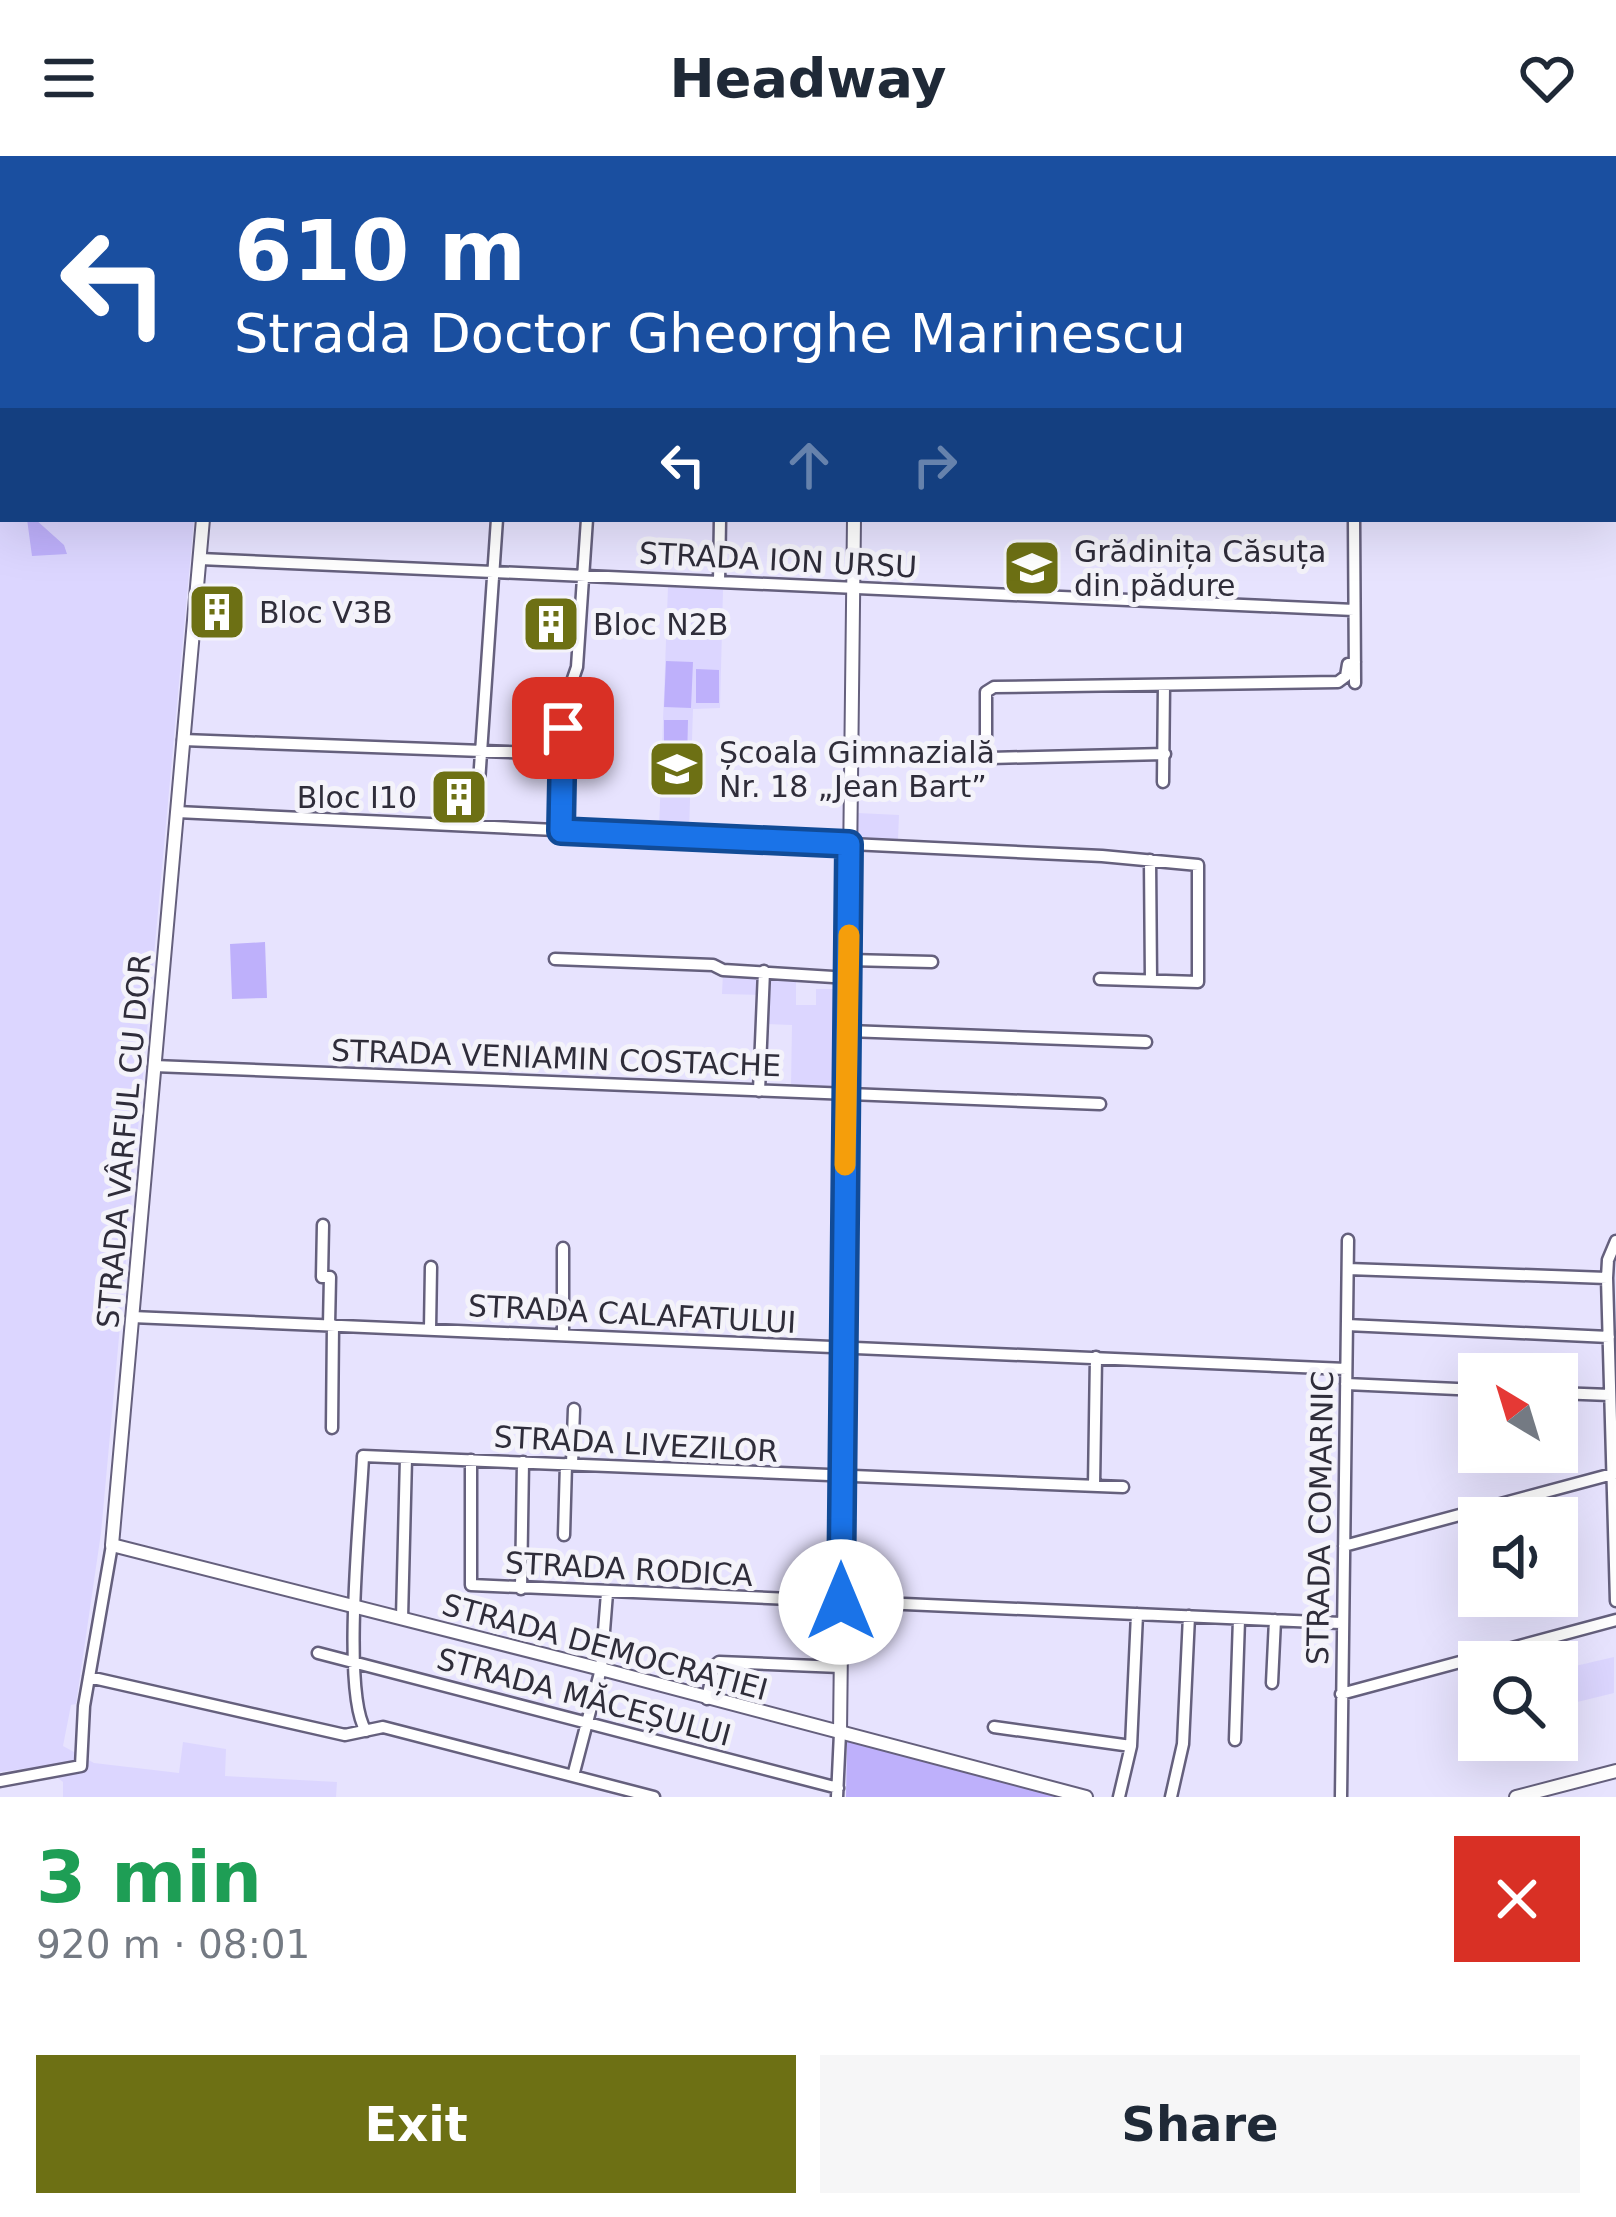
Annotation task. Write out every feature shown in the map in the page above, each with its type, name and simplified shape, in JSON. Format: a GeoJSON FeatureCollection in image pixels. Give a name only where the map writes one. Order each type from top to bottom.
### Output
{"type":"FeatureCollection","features":[{"type":"Feature","properties":{"kind":"street","name":"STRADA VÂRFUL CU DOR"},"geometry":{"type":"LineString","coordinates":[[0,1781],[81,1766],[89,1677],[112,1545],[203,522]]}},
{"type":"Feature","properties":{"kind":"street"},"geometry":{"type":"LineString","coordinates":[[476,826],[497,522]]}},
{"type":"Feature","properties":{"kind":"street"},"geometry":{"type":"LineString","coordinates":[[561,831],[565,702],[578,667],[587,522]]}},
{"type":"Feature","properties":{"kind":"street"},"geometry":{"type":"LineString","coordinates":[[719,582],[720,522]]}},
{"type":"Feature","properties":{"kind":"street"},"geometry":{"type":"LineString","coordinates":[[837,1792],[854,522]]}},
{"type":"Feature","properties":{"kind":"street"},"geometry":{"type":"LineString","coordinates":[[1354,522],[1355,683]]}},
{"type":"Feature","properties":{"kind":"street","name":"STRADA ION URSU"},"geometry":{"type":"LineString","coordinates":[[200,559],[1354,610]]}},
{"type":"Feature","properties":{"kind":"street"},"geometry":{"type":"LineString","coordinates":[[1165,754],[990,758],[986,753],[986,692],[994,687],[1338,682],[1346,676],[1348,664],[1355,662]]}},
{"type":"Feature","properties":{"kind":"street"},"geometry":{"type":"LineString","coordinates":[[1163,782],[1164,686]]}},
{"type":"Feature","properties":{"kind":"street"},"geometry":{"type":"LineString","coordinates":[[184,740],[562,754]]}},
{"type":"Feature","properties":{"kind":"street"},"geometry":{"type":"LineString","coordinates":[[177,812],[1198,865],[1198,982],[1100,979]]}},
{"type":"Feature","properties":{"kind":"street"},"geometry":{"type":"LineString","coordinates":[[1150,860],[1151,981]]}},
{"type":"Feature","properties":{"kind":"street"},"geometry":{"type":"LineString","coordinates":[[555,958],[713,965],[723,970],[849,978]]}},
{"type":"Feature","properties":{"kind":"street"},"geometry":{"type":"LineString","coordinates":[[849,960],[932,962]]}},
{"type":"Feature","properties":{"kind":"street"},"geometry":{"type":"LineString","coordinates":[[759,1090],[764,971]]}},
{"type":"Feature","properties":{"kind":"street"},"geometry":{"type":"LineString","coordinates":[[848,1031],[1145,1042]]}},
{"type":"Feature","properties":{"kind":"street","name":"STRADA VENIAMIN COSTACHE"},"geometry":{"type":"LineString","coordinates":[[154,1066],[1100,1104]]}},
{"type":"Feature","properties":{"kind":"street"},"geometry":{"type":"LineString","coordinates":[[323,1225],[322,1277],[330,1277],[332,1428]]}},
{"type":"Feature","properties":{"kind":"street","name":"STRADA COMARNIC"},"geometry":{"type":"LineString","coordinates":[[1341,1797],[1348,1240]]}},
{"type":"Feature","properties":{"kind":"street"},"geometry":{"type":"LineString","coordinates":[[1616,1241],[1606,1278],[1613,1369],[1616,1601]]}},
{"type":"Feature","properties":{"kind":"street"},"geometry":{"type":"LineString","coordinates":[[563,1248],[563,1335]]}},
{"type":"Feature","properties":{"kind":"street"},"geometry":{"type":"LineString","coordinates":[[430,1329],[431,1267]]}},
{"type":"Feature","properties":{"kind":"street"},"geometry":{"type":"LineString","coordinates":[[1348,1269],[1606,1278]]}},
{"type":"Feature","properties":{"kind":"street","name":"STRADA CALAFATULUI"},"geometry":{"type":"LineString","coordinates":[[132,1317],[1346,1369]]}},
{"type":"Feature","properties":{"kind":"street"},"geometry":{"type":"LineString","coordinates":[[1347,1325],[1609,1337]]}},
{"type":"Feature","properties":{"kind":"street"},"geometry":{"type":"LineString","coordinates":[[1094,1486],[1096,1357]]}},
{"type":"Feature","properties":{"kind":"street"},"geometry":{"type":"LineString","coordinates":[[1346,1384],[1458,1389]]}},
{"type":"Feature","properties":{"kind":"street"},"geometry":{"type":"LineString","coordinates":[[1578,1394],[1610,1395]]}},
{"type":"Feature","properties":{"kind":"street"},"geometry":{"type":"LineString","coordinates":[[564,1535],[574,1409]]}},
{"type":"Feature","properties":{"kind":"street","name":"STRADA LIVEZILOR"},"geometry":{"type":"LineString","coordinates":[[357,1606],[363,1456],[1123,1487]]}},
{"type":"Feature","properties":{"kind":"street"},"geometry":{"type":"LineString","coordinates":[[402,1618],[406,1458]]}},
{"type":"Feature","properties":{"kind":"street","name":"STRADA RODICA"},"geometry":{"type":"LineString","coordinates":[[471,1460],[471,1586],[1341,1623]]}},
{"type":"Feature","properties":{"kind":"street"},"geometry":{"type":"LineString","coordinates":[[520,1588],[523,1462]]}},
{"type":"Feature","properties":{"kind":"street"},"geometry":{"type":"LineString","coordinates":[[1344,1546],[1614,1473]]}},
{"type":"Feature","properties":{"kind":"street","name":"STRADA DEMOCRAȚIEI"},"geometry":{"type":"LineString","coordinates":[[112,1545],[1086,1797]]}},
{"type":"Feature","properties":{"kind":"street"},"geometry":{"type":"LineString","coordinates":[[573,1776],[602,1669],[607,1593]]}},
{"type":"Feature","properties":{"kind":"street"},"geometry":{"type":"LineString","coordinates":[[357,1606],[357,1718],[366,1731]]}},
{"type":"Feature","properties":{"kind":"street"},"geometry":{"type":"LineString","coordinates":[[1118,1797],[1131,1746],[1137,1614]]}},
{"type":"Feature","properties":{"kind":"street"},"geometry":{"type":"LineString","coordinates":[[1171,1797],[1183,1744],[1189,1616]]}},
{"type":"Feature","properties":{"kind":"street"},"geometry":{"type":"LineString","coordinates":[[1235,1740],[1239,1619]]}},
{"type":"Feature","properties":{"kind":"street"},"geometry":{"type":"LineString","coordinates":[[1272,1683],[1275,1620]]}},
{"type":"Feature","properties":{"kind":"street"},"geometry":{"type":"LineString","coordinates":[[1341,1694],[1616,1620]]}},
{"type":"Feature","properties":{"kind":"street","name":"STRADA MĂCEȘULUI"},"geometry":{"type":"LineString","coordinates":[[318,1653],[837,1792]]}},
{"type":"Feature","properties":{"kind":"street"},"geometry":{"type":"LineString","coordinates":[[707,1699],[719,1662],[840,1667]]}},
{"type":"Feature","properties":{"kind":"street"},"geometry":{"type":"LineString","coordinates":[[89,1677],[345,1735],[383,1727],[654,1797]]}},
{"type":"Feature","properties":{"kind":"street"},"geometry":{"type":"LineString","coordinates":[[994,1727],[1131,1746]]}},
{"type":"Feature","properties":{"kind":"street"},"geometry":{"type":"LineString","coordinates":[[1516,1797],[1616,1771]]}},
{"type":"Feature","properties":{"kind":"shaded area"},"geometry":{"type":"Polygon","coordinates":[[[0,522],[194,522],[101,1533],[76,1704],[71,1705],[63,1746],[94,1763],[179,1773],[183,1742],[226,1749],[225,1776],[337,1782],[336,1797],[63,1797],[63,1782],[43,1766],[0,1772],[0,522]]]}},
{"type":"Feature","properties":{"kind":"shaded area"},"geometry":{"type":"Polygon","coordinates":[[[27,522],[38,522],[64,545],[67,554],[32,556],[27,522]]]}},
{"type":"Feature","properties":{"kind":"shaded area","name":"Grădinița Căsuța din pădure"},"geometry":{"type":"Polygon","coordinates":[[[1020,546],[1044,546],[1044,590],[1020,590],[1020,546]]]}},
{"type":"Feature","properties":{"kind":"shaded area","name":"Școala Gimnazială Nr. 18 „Jean Bart”"},"geometry":{"type":"Polygon","coordinates":[[[668,587],[723,590],[720,708],[693,709],[689,831],[659,829],[668,587]]]}},
{"type":"Feature","properties":{"kind":"shaded area"},"geometry":{"type":"Polygon","coordinates":[[[666,661],[693,662],[691,708],[664,707],[666,661]]]}},
{"type":"Feature","properties":{"kind":"shaded area"},"geometry":{"type":"Polygon","coordinates":[[[696,669],[719,670],[719,703],[696,703],[696,669]]]}},
{"type":"Feature","properties":{"kind":"shaded area"},"geometry":{"type":"Polygon","coordinates":[[[664,720],[688,720],[687,760],[664,760],[664,720]]]}},
{"type":"Feature","properties":{"kind":"shaded area"},"geometry":{"type":"Polygon","coordinates":[[[857,813],[899,815],[898,839],[856,837],[857,813]]]}},
{"type":"Feature","properties":{"kind":"shaded area"},"geometry":{"type":"Polygon","coordinates":[[[265,942],[267,998],[232,999],[230,944],[265,942]]]}},
{"type":"Feature","properties":{"kind":"shaded area"},"geometry":{"type":"Polygon","coordinates":[[[723,973],[796,976],[796,1005],[816,1005],[816,989],[839,989],[838,1087],[791,1087],[792,1025],[766,1024],[766,995],[722,994],[723,973]]]}},
{"type":"Feature","properties":{"kind":"shaded area"},"geometry":{"type":"Polygon","coordinates":[[[1614,1657],[1614,1693],[1578,1702],[1578,1665],[1614,1657]]]}},
{"type":"Feature","properties":{"kind":"shaded area"},"geometry":{"type":"Polygon","coordinates":[[[847,1740],[1071,1797],[846,1797],[847,1740]]]}},
{"type":"Feature","properties":{"kind":"slow traffic"},"geometry":{"type":"LineString","coordinates":[[845,1165],[849,935]]}},
{"type":"Feature","properties":{"kind":"place","name":"Grădinița Căsuța din pădure"},"geometry":{"type":"Point","coordinates":[1032,568]}},
{"type":"Feature","properties":{"kind":"place","name":"Bloc V3B"},"geometry":{"type":"Point","coordinates":[217,612]}},
{"type":"Feature","properties":{"kind":"place","name":"Bloc N2B"},"geometry":{"type":"Point","coordinates":[551,624]}},
{"type":"Feature","properties":{"kind":"place","name":"Școala Gimnazială Nr. 18 „Jean Bart”"},"geometry":{"type":"Point","coordinates":[677,769]}},
{"type":"Feature","properties":{"kind":"place","name":"Bloc I10"},"geometry":{"type":"Point","coordinates":[459,797]}},
{"type":"Feature","properties":{"kind":"route"},"geometry":{"type":"LineString","coordinates":[[563,728],[561,831],[849,844],[841,1602]]}}]}
